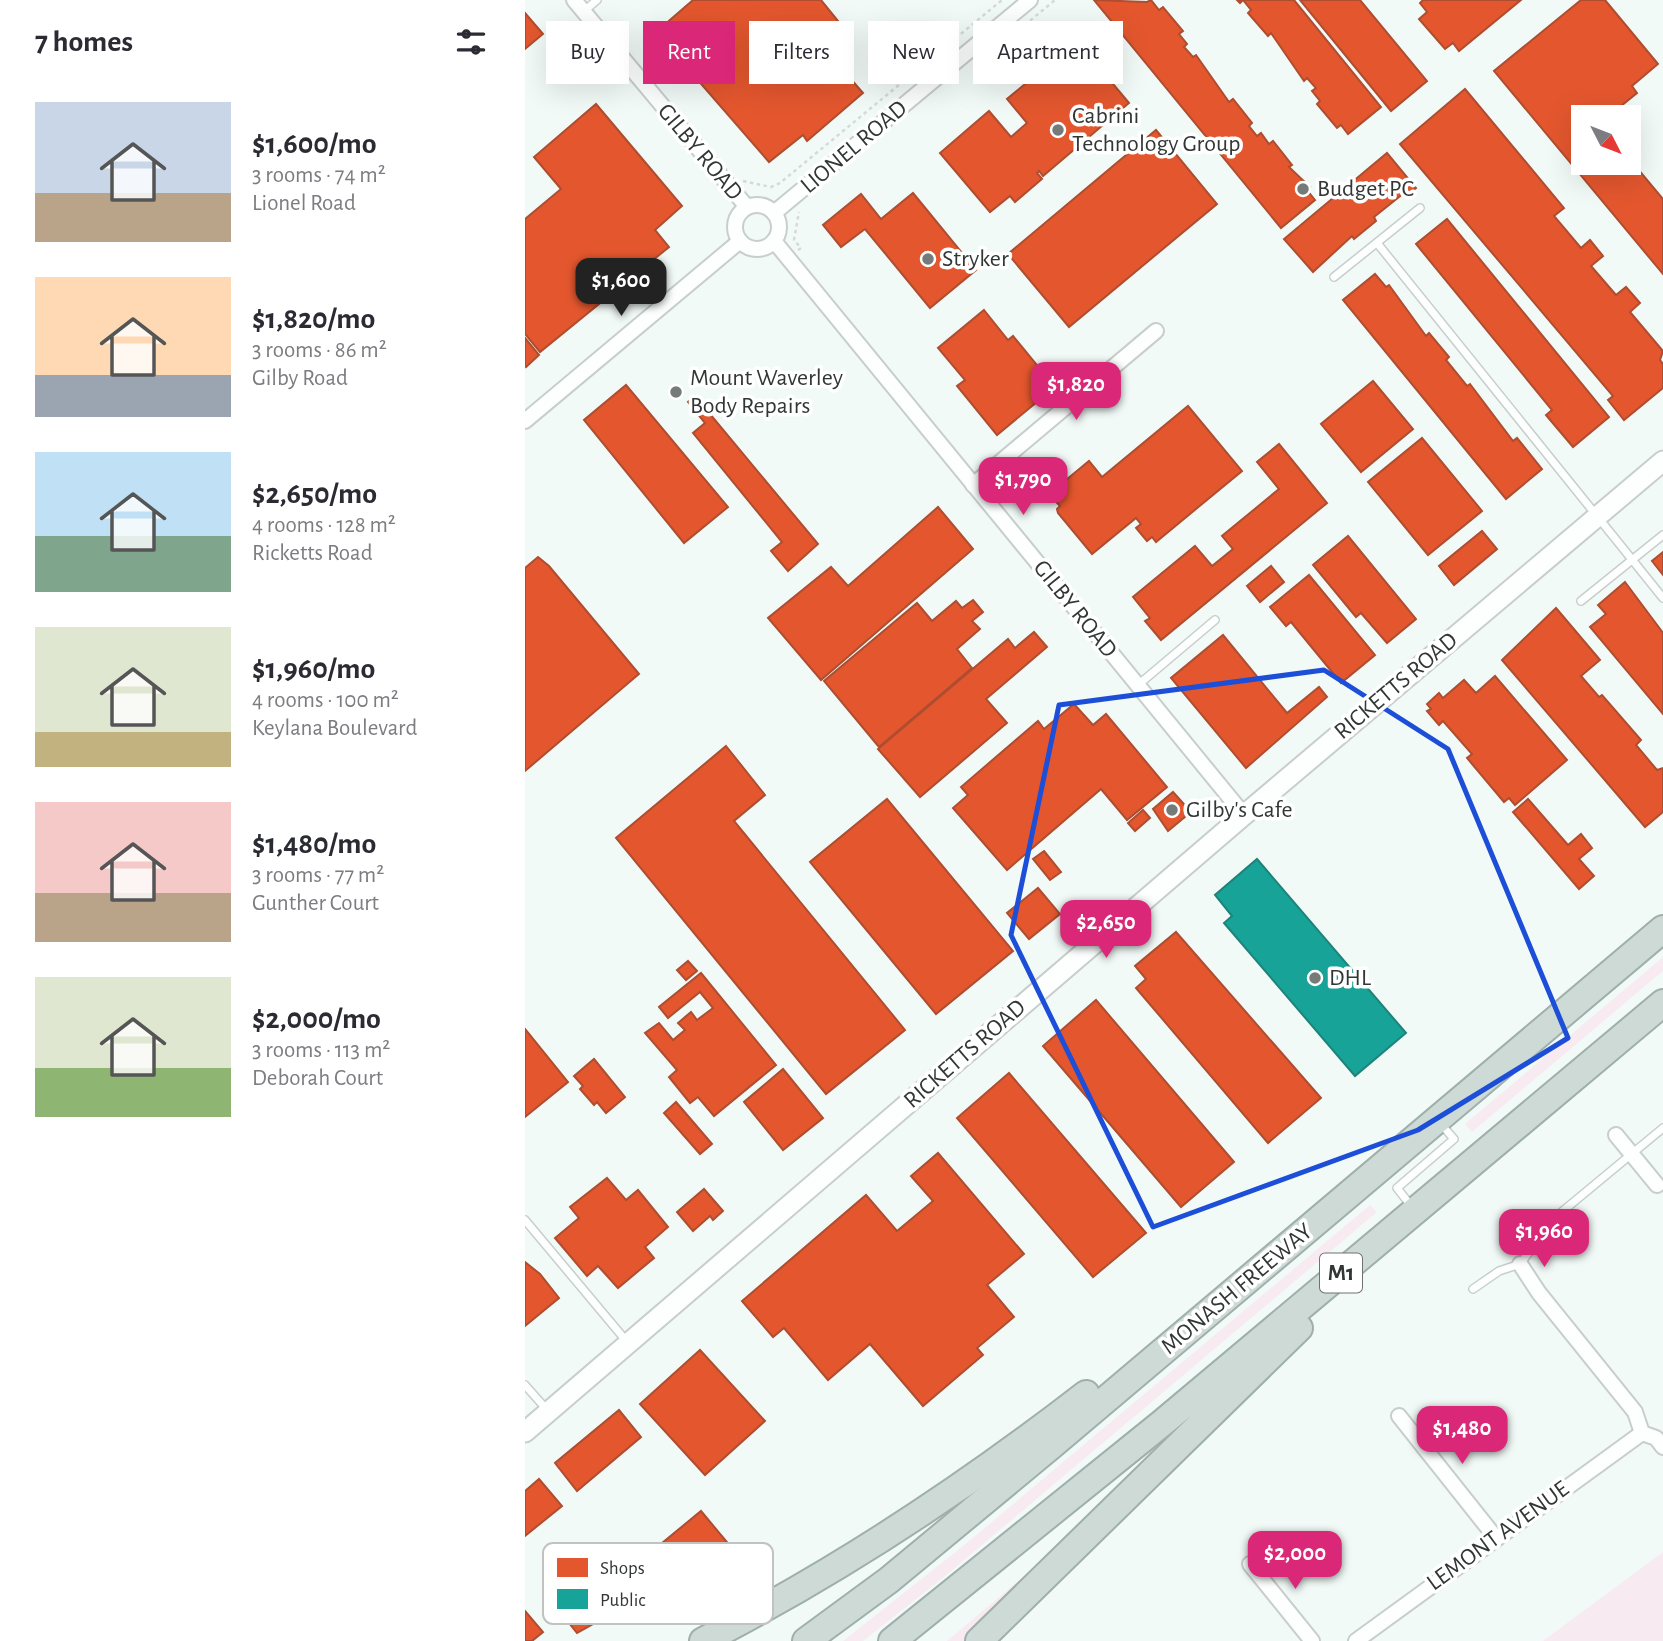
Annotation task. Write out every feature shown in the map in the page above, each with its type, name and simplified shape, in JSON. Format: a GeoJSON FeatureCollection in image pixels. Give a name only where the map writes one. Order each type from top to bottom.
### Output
{"type":"FeatureCollection","features":[{"type":"Feature","properties":{"kind":"highway","name":"MONASH FREEWAY"},"geometry":{"type":"LineString","coordinates":[[806,1641],[889,1580],[1663,929]]}},
{"type":"Feature","properties":{"kind":"highway","name":"M1"},"geometry":{"type":"LineString","coordinates":[[892,1641],[1092,1481],[1663,1003]]}},
{"type":"Feature","properties":{"kind":"highway"},"geometry":{"type":"LineString","coordinates":[[773,1604],[830,1573],[928,1511],[1039,1431],[1438,1119]]}},
{"type":"Feature","properties":{"kind":"highway"},"geometry":{"type":"LineString","coordinates":[[979,1641],[1456,1176]]}},
{"type":"Feature","properties":{"kind":"highway"},"geometry":{"type":"LineString","coordinates":[[703,1641],[735,1624]]}},
{"type":"Feature","properties":{"kind":"street","name":"GILBY ROAD"},"geometry":{"type":"LineString","coordinates":[[573,0],[747,208]]}},
{"type":"Feature","properties":{"kind":"street","name":"LIONEL ROAD"},"geometry":{"type":"LineString","coordinates":[[774,213],[1030,0]]}},
{"type":"Feature","properties":{"kind":"street"},"geometry":{"type":"LineString","coordinates":[[762,205],[774,213],[779,227],[774,241],[761,249],[746,247],[740,242],[735,227],[736,220],[747,208],[762,205]]}},
{"type":"Feature","properties":{"kind":"street","name":"GILBY ROAD"},"geometry":{"type":"LineString","coordinates":[[774,241],[1244,815]]}},
{"type":"Feature","properties":{"kind":"street"},"geometry":{"type":"LineString","coordinates":[[525,421],[740,242]]}},
{"type":"Feature","properties":{"kind":"street"},"geometry":{"type":"LineString","coordinates":[[973,485],[1156,331]]}},
{"type":"Feature","properties":{"kind":"street","name":"RICKETTS ROAD"},"geometry":{"type":"LineString","coordinates":[[525,1432],[1244,815],[1663,461]]}},
{"type":"Feature","properties":{"kind":"street"},"geometry":{"type":"LineString","coordinates":[[1616,1135],[1657,1185]]}},
{"type":"Feature","properties":{"kind":"street"},"geometry":{"type":"LineString","coordinates":[[1520,1264],[1539,1293],[1635,1412],[1642,1433],[1655,1438],[1663,1447]]}},
{"type":"Feature","properties":{"kind":"street"},"geometry":{"type":"LineString","coordinates":[[1399,1416],[1496,1538]]}},
{"type":"Feature","properties":{"kind":"street","name":"LEMONT AVENUE"},"geometry":{"type":"LineString","coordinates":[[1356,1641],[1642,1433]]}},
{"type":"Feature","properties":{"kind":"street"},"geometry":{"type":"LineString","coordinates":[[1250,1564],[1312,1641]]}},
{"type":"Feature","properties":{"kind":"lane"},"geometry":{"type":"LineString","coordinates":[[583,12],[597,0]]}},
{"type":"Feature","properties":{"kind":"lane"},"geometry":{"type":"LineString","coordinates":[[1334,277],[1420,208]]}},
{"type":"Feature","properties":{"kind":"lane"},"geometry":{"type":"LineString","coordinates":[[1377,243],[1663,598]]}},
{"type":"Feature","properties":{"kind":"lane"},"geometry":{"type":"LineString","coordinates":[[1581,601],[1663,535]]}},
{"type":"Feature","properties":{"kind":"lane"},"geometry":{"type":"LineString","coordinates":[[1138,686],[1215,620]]}},
{"type":"Feature","properties":{"kind":"lane"},"geometry":{"type":"LineString","coordinates":[[1415,1210],[1397,1188],[1454,1139],[1438,1119]]}},
{"type":"Feature","properties":{"kind":"lane"},"geometry":{"type":"LineString","coordinates":[[1473,1289],[1499,1271],[1520,1264],[1558,1215],[1663,1128]]}},
{"type":"Feature","properties":{"kind":"lane"},"geometry":{"type":"LineString","coordinates":[[525,1220],[628,1343]]}},
{"type":"Feature","properties":{"kind":"lane"},"geometry":{"type":"LineString","coordinates":[[525,1385],[548,1412]]}},
{"type":"Feature","properties":{"kind":"path"},"geometry":{"type":"LineString","coordinates":[[732,190],[745,180],[771,187],[780,183],[1002,0]]}},
{"type":"Feature","properties":{"kind":"path"},"geometry":{"type":"LineString","coordinates":[[1030,21],[1055,0]]}},
{"type":"Feature","properties":{"kind":"path"},"geometry":{"type":"LineString","coordinates":[[788,259],[801,248],[794,240],[797,214],[803,209]]}},
{"type":"Feature","properties":{"kind":"highlighted area"},"geometry":{"type":"Polygon","coordinates":[[[1324,670],[1448,749],[1568,1038],[1418,1130],[1153,1227],[1011,935],[1059,705],[1324,670]]]}},
{"type":"Feature","properties":{"kind":"shaded area"},"geometry":{"type":"Polygon","coordinates":[[[1663,957],[1663,971],[1472,1132],[1465,1124],[1663,957]]]}},
{"type":"Feature","properties":{"kind":"shaded area"},"geometry":{"type":"Polygon","coordinates":[[[1370,1205],[1377,1212],[944,1577],[863,1641],[843,1641],[963,1546],[1370,1205]]]}},
{"type":"Feature","properties":{"kind":"shaded area"},"geometry":{"type":"Polygon","coordinates":[[[1663,1552],[1663,1641],[1543,1641],[1663,1552]]]}},
{"type":"Feature","properties":{"kind":"shaded area"},"geometry":{"type":"Polygon","coordinates":[[[1035,1567],[1039,1572],[968,1641],[947,1641],[1035,1567]]]}},
{"type":"Feature","properties":{"kind":"building: Shops"},"geometry":{"type":"Polygon","coordinates":[[[693,0],[821,0],[838,21],[749,21],[749,84],[854,83],[863,93],[807,141],[803,135],[769,162],[701,84],[735,84],[735,21],[669,21],[693,0]]]}},
{"type":"Feature","properties":{"kind":"building: Shops"},"geometry":{"type":"Polygon","coordinates":[[[1094,0],[1151,0],[1159,10],[1163,7],[1183,31],[1179,34],[1187,44],[1184,47],[1193,57],[1196,55],[1229,102],[1233,99],[1252,123],[1249,126],[1257,136],[1261,133],[1269,144],[1273,141],[1292,165],[1289,167],[1310,187],[1307,190],[1315,200],[1281,228],[1123,35],[1123,21],[1111,21],[1094,0]]]}},
{"type":"Feature","properties":{"kind":"building: Shops"},"geometry":{"type":"Polygon","coordinates":[[[1243,0],[1294,0],[1381,107],[1348,134],[1341,125],[1337,128],[1317,104],[1320,101],[1312,91],[1316,88],[1307,78],[1304,81],[1271,33],[1268,36],[1248,13],[1251,10],[1243,0]]]}},
{"type":"Feature","properties":{"kind":"building: Shops"},"geometry":{"type":"Polygon","coordinates":[[[1300,0],[1360,0],[1427,81],[1391,111],[1300,0]]]}},
{"type":"Feature","properties":{"kind":"building: Shops"},"geometry":{"type":"Polygon","coordinates":[[[1423,0],[1521,0],[1459,51],[1453,43],[1445,49],[1419,19],[1427,12],[1420,3],[1423,0]]]}},
{"type":"Feature","properties":{"kind":"building: Shops"},"geometry":{"type":"Polygon","coordinates":[[[1581,0],[1605,0],[1658,64],[1632,86],[1637,93],[1622,105],[1571,105],[1571,163],[1494,71],[1581,0]]]}},
{"type":"Feature","properties":{"kind":"building: Shops"},"geometry":{"type":"Polygon","coordinates":[[[525,13],[543,34],[525,49],[525,13]]]}},
{"type":"Feature","properties":{"kind":"building: Shops","name":"Cabrini Technology Group"},"geometry":{"type":"Polygon","coordinates":[[[1025,84],[1113,84],[1129,103],[1043,176],[1039,171],[1037,173],[1042,179],[1015,202],[1010,196],[990,212],[940,153],[989,111],[1011,137],[1027,123],[1007,99],[1025,84]]]}},
{"type":"Feature","properties":{"kind":"building: Shops"},"geometry":{"type":"Polygon","coordinates":[[[1465,89],[1564,208],[1554,216],[1581,248],[1590,240],[1603,256],[1591,266],[1616,295],[1626,287],[1640,303],[1630,312],[1663,351],[1660,360],[1663,364],[1663,388],[1624,420],[1608,400],[1613,396],[1400,144],[1465,89]]]}},
{"type":"Feature","properties":{"kind":"building: Shops"},"geometry":{"type":"Polygon","coordinates":[[[596,104],[682,206],[655,230],[669,247],[540,352],[525,334],[525,219],[561,189],[534,157],[596,104]]]}},
{"type":"Feature","properties":{"kind":"building: Shops"},"geometry":{"type":"Polygon","coordinates":[[[1156,130],[1217,204],[1069,327],[1008,254],[1156,130]]]}},
{"type":"Feature","properties":{"kind":"building: Shops"},"geometry":{"type":"Polygon","coordinates":[[[1387,153],[1416,188],[1406,196],[1404,193],[1374,217],[1376,221],[1354,239],[1352,236],[1313,272],[1284,239],[1387,153]]]}},
{"type":"Feature","properties":{"kind":"building: Shops"},"geometry":{"type":"Polygon","coordinates":[[[1641,173],[1663,199],[1663,274],[1581,175],[1641,175],[1641,173]]]}},
{"type":"Feature","properties":{"kind":"building: Shops","name":"Stryker"},"geometry":{"type":"Polygon","coordinates":[[[913,193],[976,270],[930,308],[865,229],[841,247],[823,225],[861,194],[881,219],[913,193]]]}},
{"type":"Feature","properties":{"kind":"building: Shops"},"geometry":{"type":"Polygon","coordinates":[[[1447,219],[1609,417],[1573,447],[1546,415],[1552,410],[1416,244],[1447,219]]]}},
{"type":"Feature","properties":{"kind":"building: Shops"},"geometry":{"type":"Polygon","coordinates":[[[1375,274],[1386,287],[1389,285],[1426,336],[1429,333],[1449,357],[1446,360],[1467,386],[1470,384],[1513,441],[1517,438],[1542,469],[1506,499],[1343,300],[1375,274]]]}},
{"type":"Feature","properties":{"kind":"building: Shops"},"geometry":{"type":"Polygon","coordinates":[[[984,310],[1008,340],[1013,336],[1055,387],[997,435],[957,386],[965,380],[938,348],[984,310]]]}},
{"type":"Feature","properties":{"kind":"building: Shops"},"geometry":{"type":"Polygon","coordinates":[[[525,338],[539,355],[526,367],[525,366],[525,338]]]}},
{"type":"Feature","properties":{"kind":"building: Shops"},"geometry":{"type":"Polygon","coordinates":[[[1373,381],[1413,429],[1361,472],[1321,424],[1373,381]]]}},
{"type":"Feature","properties":{"kind":"building: Shops"},"geometry":{"type":"Polygon","coordinates":[[[626,385],[728,507],[684,543],[584,420],[626,385]]]}},
{"type":"Feature","properties":{"kind":"building: Shops"},"geometry":{"type":"Polygon","coordinates":[[[695,396],[818,544],[788,571],[771,551],[782,542],[693,433],[705,423],[688,402],[695,396]]]}},
{"type":"Feature","properties":{"kind":"building: Shops"},"geometry":{"type":"Polygon","coordinates":[[[1188,406],[1242,471],[1156,542],[1152,537],[1147,541],[1136,528],[1141,524],[1136,518],[1092,554],[1058,513],[1060,506],[1049,494],[1089,461],[1102,477],[1188,406]]]}},
{"type":"Feature","properties":{"kind":"building: Shops"},"geometry":{"type":"Polygon","coordinates":[[[1422,438],[1482,511],[1428,555],[1368,482],[1422,438]]]}},
{"type":"Feature","properties":{"kind":"building: Shops"},"geometry":{"type":"Polygon","coordinates":[[[1279,444],[1327,503],[1161,640],[1145,621],[1150,618],[1133,597],[1195,546],[1212,566],[1233,549],[1222,536],[1279,489],[1257,462],[1279,444]]]}},
{"type":"Feature","properties":{"kind":"building: Shops"},"geometry":{"type":"Polygon","coordinates":[[[938,507],[973,549],[821,680],[768,618],[831,567],[848,586],[938,507]]]}},
{"type":"Feature","properties":{"kind":"building: Shops"},"geometry":{"type":"Polygon","coordinates":[[[1482,531],[1497,549],[1454,585],[1439,566],[1482,531]]]}},
{"type":"Feature","properties":{"kind":"building: Shops"},"geometry":{"type":"Polygon","coordinates":[[[1348,536],[1416,619],[1387,643],[1361,613],[1356,617],[1313,565],[1348,536]]]}},
{"type":"Feature","properties":{"kind":"building: Shops"},"geometry":{"type":"Polygon","coordinates":[[[1663,552],[1663,575],[1652,561],[1663,552]]]}},
{"type":"Feature","properties":{"kind":"building: Shops"},"geometry":{"type":"Polygon","coordinates":[[[538,557],[549,566],[639,674],[525,771],[525,568],[538,557]]]}},
{"type":"Feature","properties":{"kind":"building: Shops"},"geometry":{"type":"Polygon","coordinates":[[[1271,566],[1284,582],[1260,602],[1247,586],[1271,566]]]}},
{"type":"Feature","properties":{"kind":"building: Shops"},"geometry":{"type":"Polygon","coordinates":[[[1309,575],[1375,655],[1341,683],[1291,622],[1286,626],[1270,607],[1309,575]]]}},
{"type":"Feature","properties":{"kind":"building: Shops"},"geometry":{"type":"Polygon","coordinates":[[[1625,582],[1663,633],[1663,714],[1590,627],[1606,614],[1598,605],[1625,582]]]}},
{"type":"Feature","properties":{"kind":"building: Shops"},"geometry":{"type":"Polygon","coordinates":[[[973,600],[983,612],[972,621],[980,629],[957,649],[972,668],[879,747],[824,681],[917,603],[932,621],[956,601],[962,608],[973,600]]]}},
{"type":"Feature","properties":{"kind":"building: Shops"},"geometry":{"type":"Polygon","coordinates":[[[1556,608],[1600,660],[1581,676],[1599,697],[1602,695],[1641,740],[1636,745],[1657,770],[1663,768],[1663,812],[1645,827],[1502,660],[1556,608]]]}},
{"type":"Feature","properties":{"kind":"building: Shops"},"geometry":{"type":"Polygon","coordinates":[[[1034,632],[1047,647],[986,699],[1007,723],[920,797],[878,749],[1008,639],[1015,648],[1034,632]]]}},
{"type":"Feature","properties":{"kind":"building: Shops"},"geometry":{"type":"Polygon","coordinates":[[[1223,635],[1287,713],[1319,687],[1327,697],[1246,768],[1171,678],[1223,635]]]}},
{"type":"Feature","properties":{"kind":"building: Shops"},"geometry":{"type":"Polygon","coordinates":[[[1495,676],[1567,760],[1515,805],[1509,798],[1504,802],[1467,758],[1472,754],[1443,721],[1439,725],[1427,711],[1431,709],[1427,704],[1439,693],[1443,698],[1464,680],[1476,693],[1495,676]]]}},
{"type":"Feature","properties":{"kind":"building: Shops"},"geometry":{"type":"Polygon","coordinates":[[[1074,704],[1093,725],[1106,714],[1167,787],[1127,820],[1101,789],[1007,870],[953,808],[968,795],[961,787],[1038,721],[1044,729],[1074,704]]]}},
{"type":"Feature","properties":{"kind":"building: Shops"},"geometry":{"type":"Polygon","coordinates":[[[726,746],[765,795],[734,821],[905,1030],[826,1094],[616,838],[726,746]]]}},
{"type":"Feature","properties":{"kind":"building: Shops","name":"Gilby's Cafe"},"geometry":{"type":"Polygon","coordinates":[[[1173,792],[1191,812],[1168,831],[1153,809],[1173,792]]]}},
{"type":"Feature","properties":{"kind":"building: Shops"},"geometry":{"type":"Polygon","coordinates":[[[887,799],[1013,951],[936,1014],[810,862],[887,799]]]}},
{"type":"Feature","properties":{"kind":"building: Shops"},"geometry":{"type":"Polygon","coordinates":[[[1528,799],[1568,845],[1581,834],[1592,848],[1579,859],[1594,876],[1579,889],[1513,812],[1528,799]]]}},
{"type":"Feature","properties":{"kind":"building: Shops"},"geometry":{"type":"Polygon","coordinates":[[[1143,810],[1150,818],[1135,831],[1128,823],[1143,810]]]}},
{"type":"Feature","properties":{"kind":"building: Shops"},"geometry":{"type":"Polygon","coordinates":[[[1044,851],[1061,872],[1050,880],[1033,859],[1044,851]]]}},
{"type":"Feature","properties":{"kind":"building: Shops"},"geometry":{"type":"Polygon","coordinates":[[[1038,888],[1060,914],[1029,939],[1007,913],[1038,888]]]}},
{"type":"Feature","properties":{"kind":"building: Shops"},"geometry":{"type":"Polygon","coordinates":[[[1176,932],[1321,1098],[1268,1143],[1136,988],[1146,979],[1135,966],[1176,932]]]}},
{"type":"Feature","properties":{"kind":"building: Shops"},"geometry":{"type":"Polygon","coordinates":[[[688,961],[697,971],[686,980],[677,970],[688,961]]]}},
{"type":"Feature","properties":{"kind":"building: Shops"},"geometry":{"type":"Polygon","coordinates":[[[701,973],[776,1065],[714,1116],[698,1097],[690,1103],[669,1077],[677,1070],[645,1033],[659,1023],[673,1040],[685,1030],[678,1023],[691,1012],[697,1020],[713,1008],[700,992],[668,1018],[659,1007],[701,973]]]}},
{"type":"Feature","properties":{"kind":"building: Shops"},"geometry":{"type":"Polygon","coordinates":[[[1096,1000],[1234,1162],[1181,1207],[1043,1046],[1096,1000]]]}},
{"type":"Feature","properties":{"kind":"building: Shops"},"geometry":{"type":"Polygon","coordinates":[[[525,1029],[568,1082],[525,1117],[525,1029]]]}},
{"type":"Feature","properties":{"kind":"building: Shops"},"geometry":{"type":"Polygon","coordinates":[[[594,1059],[625,1097],[606,1113],[597,1102],[594,1105],[580,1089],[583,1086],[574,1076],[594,1059]]]}},
{"type":"Feature","properties":{"kind":"building: Shops"},"geometry":{"type":"Polygon","coordinates":[[[783,1069],[823,1118],[783,1150],[744,1102],[783,1069]]]}},
{"type":"Feature","properties":{"kind":"building: Shops"},"geometry":{"type":"Polygon","coordinates":[[[1009,1073],[1146,1233],[1093,1277],[957,1118],[1009,1073]]]}},
{"type":"Feature","properties":{"kind":"building: Shops"},"geometry":{"type":"Polygon","coordinates":[[[676,1102],[712,1144],[700,1154],[664,1113],[676,1102]]]}},
{"type":"Feature","properties":{"kind":"building: Shops"},"geometry":{"type":"Polygon","coordinates":[[[938,1153],[1024,1254],[987,1285],[1014,1317],[977,1348],[983,1355],[923,1406],[870,1344],[828,1380],[784,1328],[773,1337],[742,1301],[866,1195],[897,1231],[933,1201],[911,1176],[938,1153]]]}},
{"type":"Feature","properties":{"kind":"building: Shops"},"geometry":{"type":"Polygon","coordinates":[[[607,1178],[626,1200],[638,1190],[668,1227],[645,1247],[654,1258],[618,1288],[598,1266],[587,1276],[555,1238],[579,1218],[570,1207],[607,1178]]]}},
{"type":"Feature","properties":{"kind":"building: Shops"},"geometry":{"type":"Polygon","coordinates":[[[704,1189],[723,1211],[713,1220],[710,1216],[693,1231],[677,1212],[704,1189]]]}},
{"type":"Feature","properties":{"kind":"building: Shops"},"geometry":{"type":"Polygon","coordinates":[[[525,1262],[540,1274],[559,1298],[525,1326],[525,1262]]]}},
{"type":"Feature","properties":{"kind":"building: Shops"},"geometry":{"type":"Polygon","coordinates":[[[700,1350],[765,1421],[705,1475],[640,1404],[700,1350]]]}},
{"type":"Feature","properties":{"kind":"building: Shops"},"geometry":{"type":"Polygon","coordinates":[[[619,1410],[641,1437],[577,1491],[555,1463],[619,1410]]]}},
{"type":"Feature","properties":{"kind":"building: Shops"},"geometry":{"type":"Polygon","coordinates":[[[539,1479],[562,1506],[525,1536],[525,1491],[539,1479]]]}},
{"type":"Feature","properties":{"kind":"building: Shops"},"geometry":{"type":"Polygon","coordinates":[[[701,1511],[728,1543],[662,1543],[701,1511]]]}},
{"type":"Feature","properties":{"kind":"building: Shops"},"geometry":{"type":"Polygon","coordinates":[[[525,1611],[543,1632],[532,1641],[525,1641],[525,1611]]]}},
{"type":"Feature","properties":{"kind":"building: Shops"},"geometry":{"type":"Polygon","coordinates":[[[570,1624],[593,1624],[577,1633],[570,1624]]]}},
{"type":"Feature","properties":{"kind":"building: Public","name":"DHL"},"geometry":{"type":"Polygon","coordinates":[[[1257,859],[1406,1033],[1355,1076],[1224,923],[1232,916],[1215,895],[1257,859]]]}},
{"type":"Feature","properties":{"kind":"place","name":"Cabrini Technology Group"},"geometry":{"type":"Point","coordinates":[1058,130]}},
{"type":"Feature","properties":{"kind":"place","name":"Budget PC"},"geometry":{"type":"Point","coordinates":[1303,189]}},
{"type":"Feature","properties":{"kind":"place","name":"Stryker"},"geometry":{"type":"Point","coordinates":[928,259]}},
{"type":"Feature","properties":{"kind":"place","name":"Mount Waverley Body Repairs"},"geometry":{"type":"Point","coordinates":[676,392]}},
{"type":"Feature","properties":{"kind":"place","name":"Gilby's Cafe"},"geometry":{"type":"Point","coordinates":[1172,810]}},
{"type":"Feature","properties":{"kind":"place","name":"DHL"},"geometry":{"type":"Point","coordinates":[1315,978]}}]}
